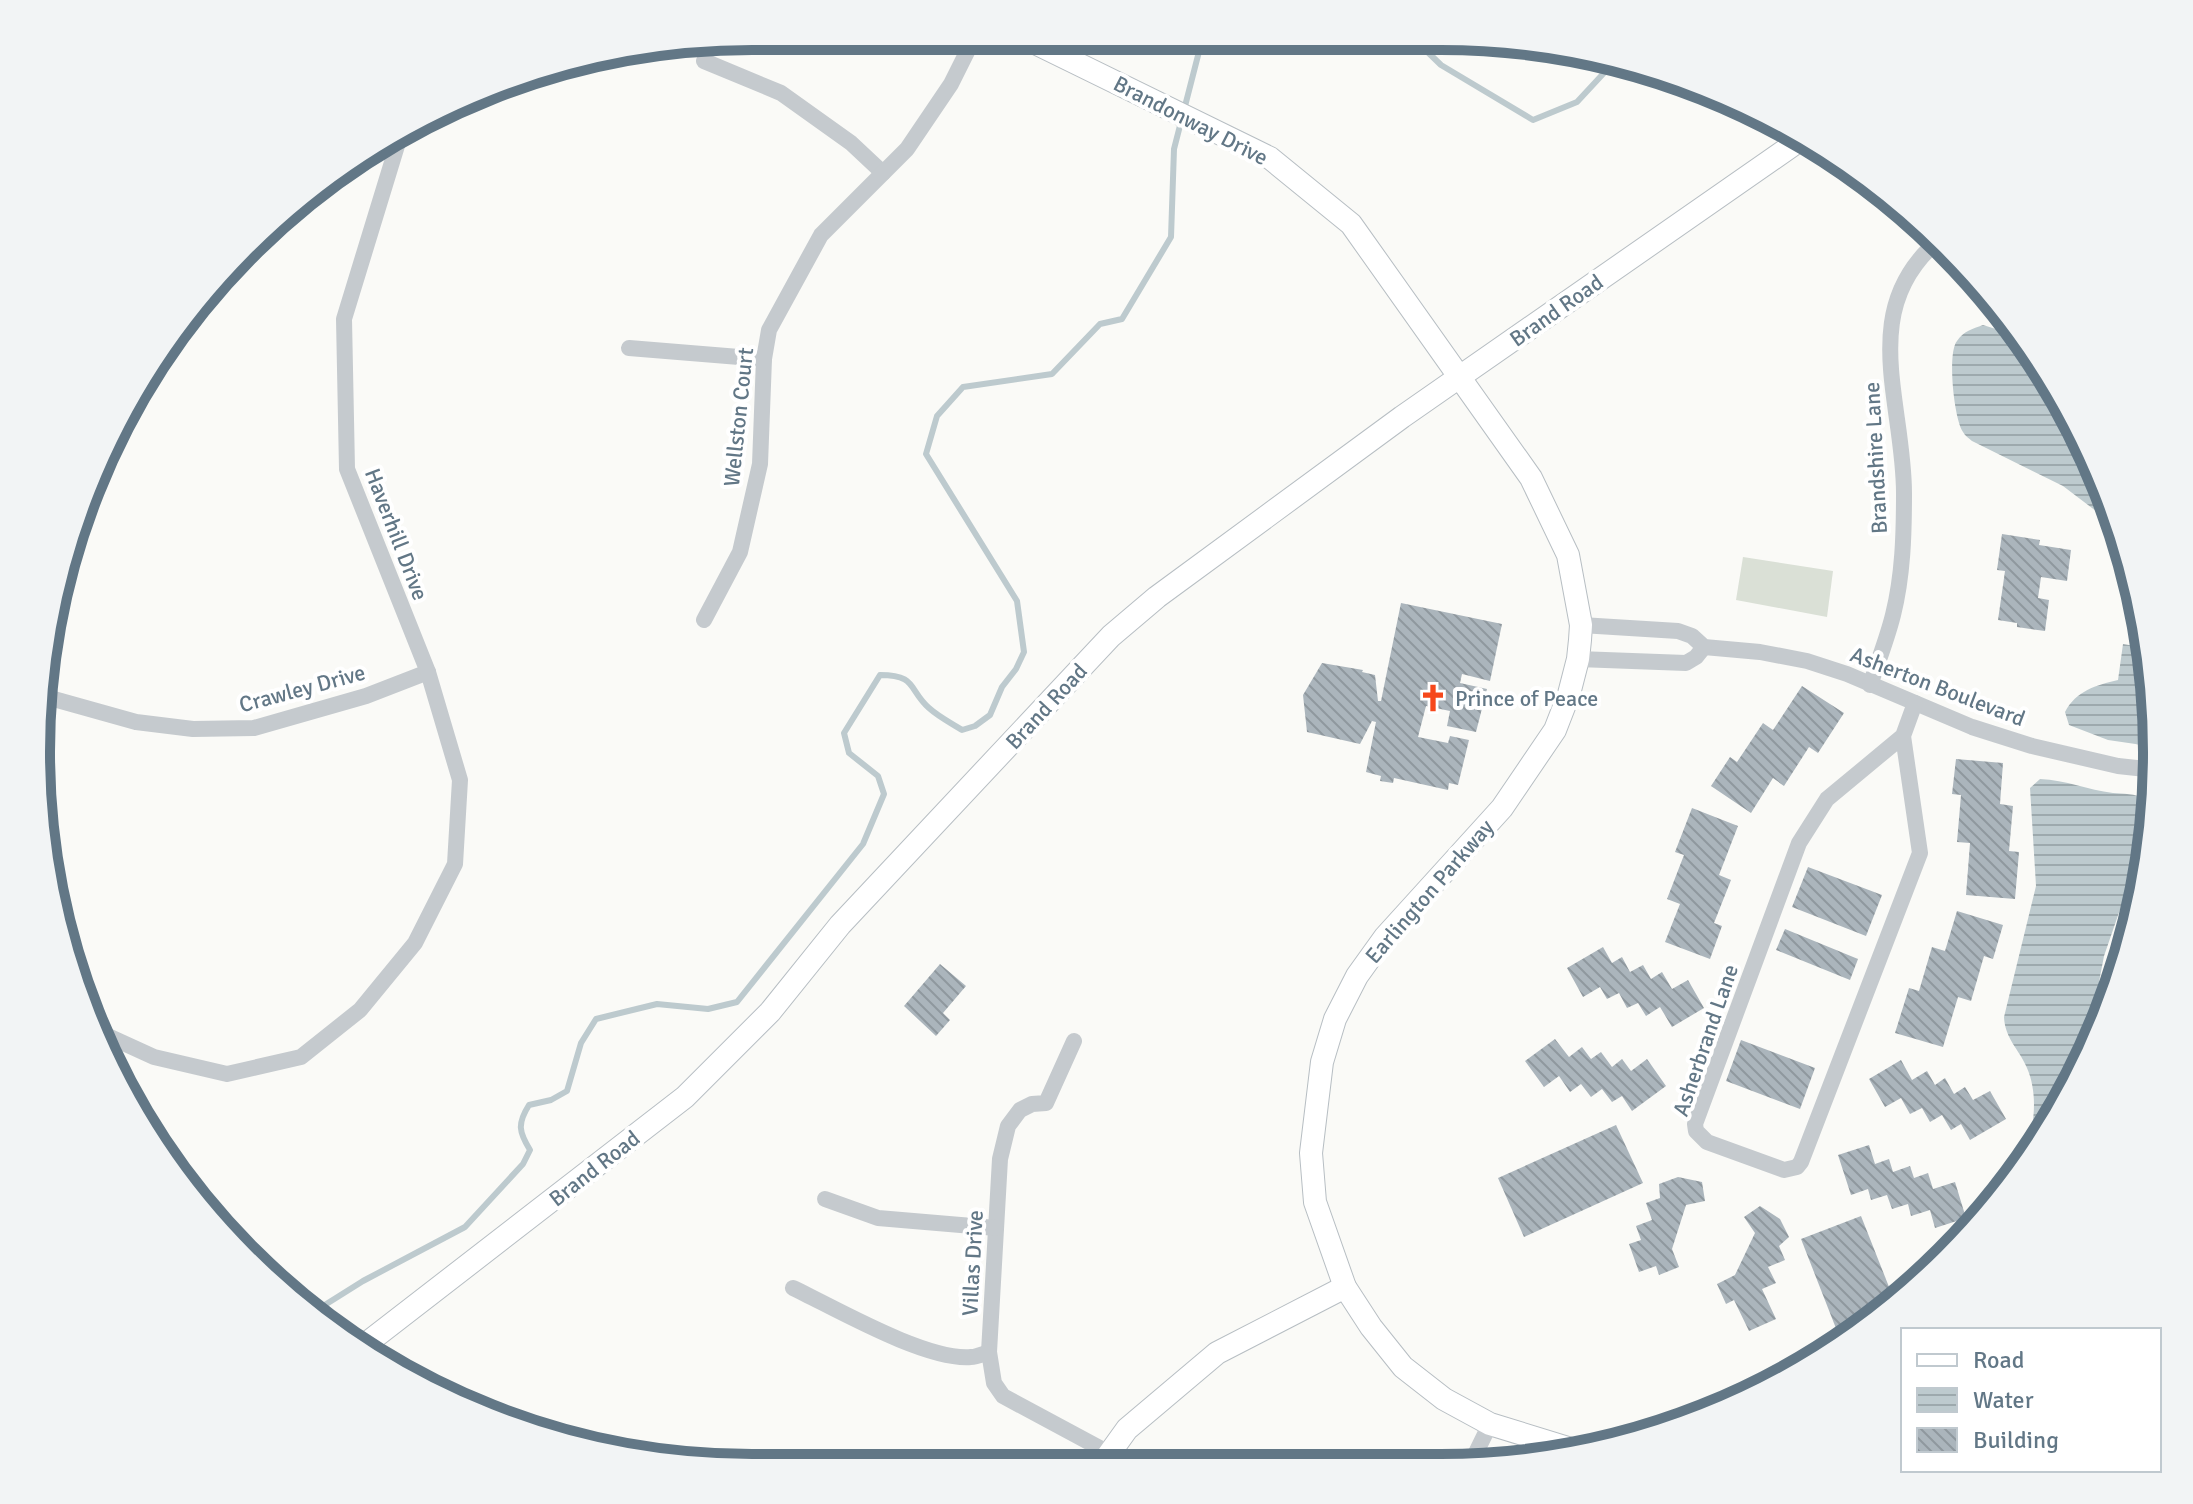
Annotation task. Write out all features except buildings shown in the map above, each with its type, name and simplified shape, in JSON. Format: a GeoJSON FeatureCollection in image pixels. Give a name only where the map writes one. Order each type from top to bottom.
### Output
{"type":"FeatureCollection","features":[{"type":"Feature","properties":{"kind":"street","name":"Wellston Court"},"geometry":{"type":"LineString","coordinates":[[704,620],[740,552],[760,464],[764,359],[769,330],[821,235],[907,149],[951,84],[968,50]]}},
{"type":"Feature","properties":{"kind":"street","name":"Brandonway Drive"},"geometry":{"type":"LineString","coordinates":[[1049,50],[1270,158],[1351,224],[1461,377]]}},
{"type":"Feature","properties":{"kind":"street"},"geometry":{"type":"LineString","coordinates":[[704,61],[781,93],[851,143],[883,173]]}},
{"type":"Feature","properties":{"kind":"street","name":"Brand Road"},"geometry":{"type":"LineString","coordinates":[[370,1341],[685,1097],[770,1012],[840,925],[1111,636],[1157,597],[1402,417],[1793,145]]}},
{"type":"Feature","properties":{"kind":"street","name":"Haverhill Drive"},"geometry":{"type":"LineString","coordinates":[[110,1037],[154,1057],[227,1074],[301,1057],[360,1010],[415,943],[455,864],[460,780],[428,672],[347,469],[344,319],[397,147]]}},
{"type":"Feature","properties":{"kind":"street","name":"Brandshire Lane"},"geometry":{"type":"LineString","coordinates":[[1870,685],[1893,615],[1901,570],[1904,489],[1891,348],[1891,314],[1903,281],[1929,248]]}},
{"type":"Feature","properties":{"kind":"street"},"geometry":{"type":"LineString","coordinates":[[629,348],[764,359]]}},
{"type":"Feature","properties":{"kind":"street","name":"Earlington Parkway"},"geometry":{"type":"LineString","coordinates":[[1461,377],[1537,491],[1568,555],[1581,625],[1578,659],[1555,730],[1538,756],[1502,808],[1385,937],[1357,976],[1335,1019],[1322,1062],[1311,1153],[1315,1202],[1345,1287],[1371,1327],[1403,1367],[1444,1399],[1490,1424],[1556,1444]]}},
{"type":"Feature","properties":{"kind":"street","name":"Asherton Boulevard"},"geometry":{"type":"LineString","coordinates":[[1581,625],[1678,631],[1692,636],[1704,647],[1760,652],[1807,661],[1847,674],[1972,727],[2032,746],[2142,769]]}},
{"type":"Feature","properties":{"kind":"street"},"geometry":{"type":"LineString","coordinates":[[1578,659],[1686,663],[1704,647]]}},
{"type":"Feature","properties":{"kind":"street","name":"Crawley Drive"},"geometry":{"type":"LineString","coordinates":[[53,699],[136,722],[193,729],[254,728],[366,696],[428,672]]}},
{"type":"Feature","properties":{"kind":"street","name":"Asherbrand Lane"},"geometry":{"type":"LineString","coordinates":[[1903,736],[1827,799],[1799,843],[1695,1124],[1696,1131],[1707,1142],[1784,1170],[1797,1167],[1801,1162],[1920,853],[1903,736],[1915,703]]}},
{"type":"Feature","properties":{"kind":"street","name":"Villas Drive"},"geometry":{"type":"LineString","coordinates":[[1074,1041],[1046,1103],[1032,1104],[1020,1110],[1008,1126],[1000,1159],[989,1352],[994,1383],[1003,1396],[1093,1454]]}},
{"type":"Feature","properties":{"kind":"street"},"geometry":{"type":"LineString","coordinates":[[825,1199],[878,1218],[996,1228]]}},
{"type":"Feature","properties":{"kind":"street"},"geometry":{"type":"LineString","coordinates":[[1109,1454],[1127,1429],[1217,1353],[1345,1287]]}},
{"type":"Feature","properties":{"kind":"street"},"geometry":{"type":"LineString","coordinates":[[793,1288],[899,1339],[938,1353],[971,1357],[989,1352]]}},
{"type":"Feature","properties":{"kind":"street"},"geometry":{"type":"LineString","coordinates":[[1476,1452],[1490,1424]]}},
{"type":"Feature","properties":{"kind":"shaded area"},"geometry":{"type":"Polygon","coordinates":[[[1743,557],[1833,571],[1827,617],[1736,600],[1743,557]]]}},
{"type":"Feature","properties":{"kind":"water"},"geometry":{"type":"Polygon","coordinates":[[[1983,325],[2002,331],[2025,362],[2071,442],[2102,516],[2063,486],[1972,441],[1964,433],[1955,401],[1952,358],[1957,341],[1968,331],[1983,325]]]}},
{"type":"Feature","properties":{"kind":"water"},"geometry":{"type":"Polygon","coordinates":[[[2123,644],[2135,646],[2143,745],[2108,740],[2069,725],[2065,712],[2075,699],[2094,687],[2118,680],[2123,644]]]}},
{"type":"Feature","properties":{"kind":"water"},"geometry":{"type":"Polygon","coordinates":[[[2040,779],[2141,798],[2132,873],[2104,956],[2100,995],[2071,1062],[2030,1133],[2034,1107],[2031,1080],[2010,1038],[2004,1017],[2036,886],[2030,788],[2040,779]]]}},
{"type":"Feature","properties":{"kind":"waterway"},"geometry":{"type":"LineString","coordinates":[[322,1307],[363,1281],[465,1227],[523,1164],[530,1150],[521,1128],[525,1112],[529,1105],[551,1100],[567,1091],[581,1043],[596,1019],[657,1004],[708,1009],[737,1002],[863,844],[884,794],[878,776],[849,753],[844,733],[880,675],[906,680],[929,708],[962,730],[975,726],[990,715],[1002,687],[1024,652],[1017,601],[926,454],[937,416],[963,387],[1052,374],[1100,324],[1122,319],[1171,237],[1174,149],[1199,50]]}},
{"type":"Feature","properties":{"kind":"waterway"},"geometry":{"type":"LineString","coordinates":[[1425,50],[1441,65],[1533,120],[1577,102],[1607,70]]}},
{"type":"Feature","properties":{"kind":"place","name":"Prince of Peace"},"geometry":{"type":"Point","coordinates":[1433,698]}}]}
